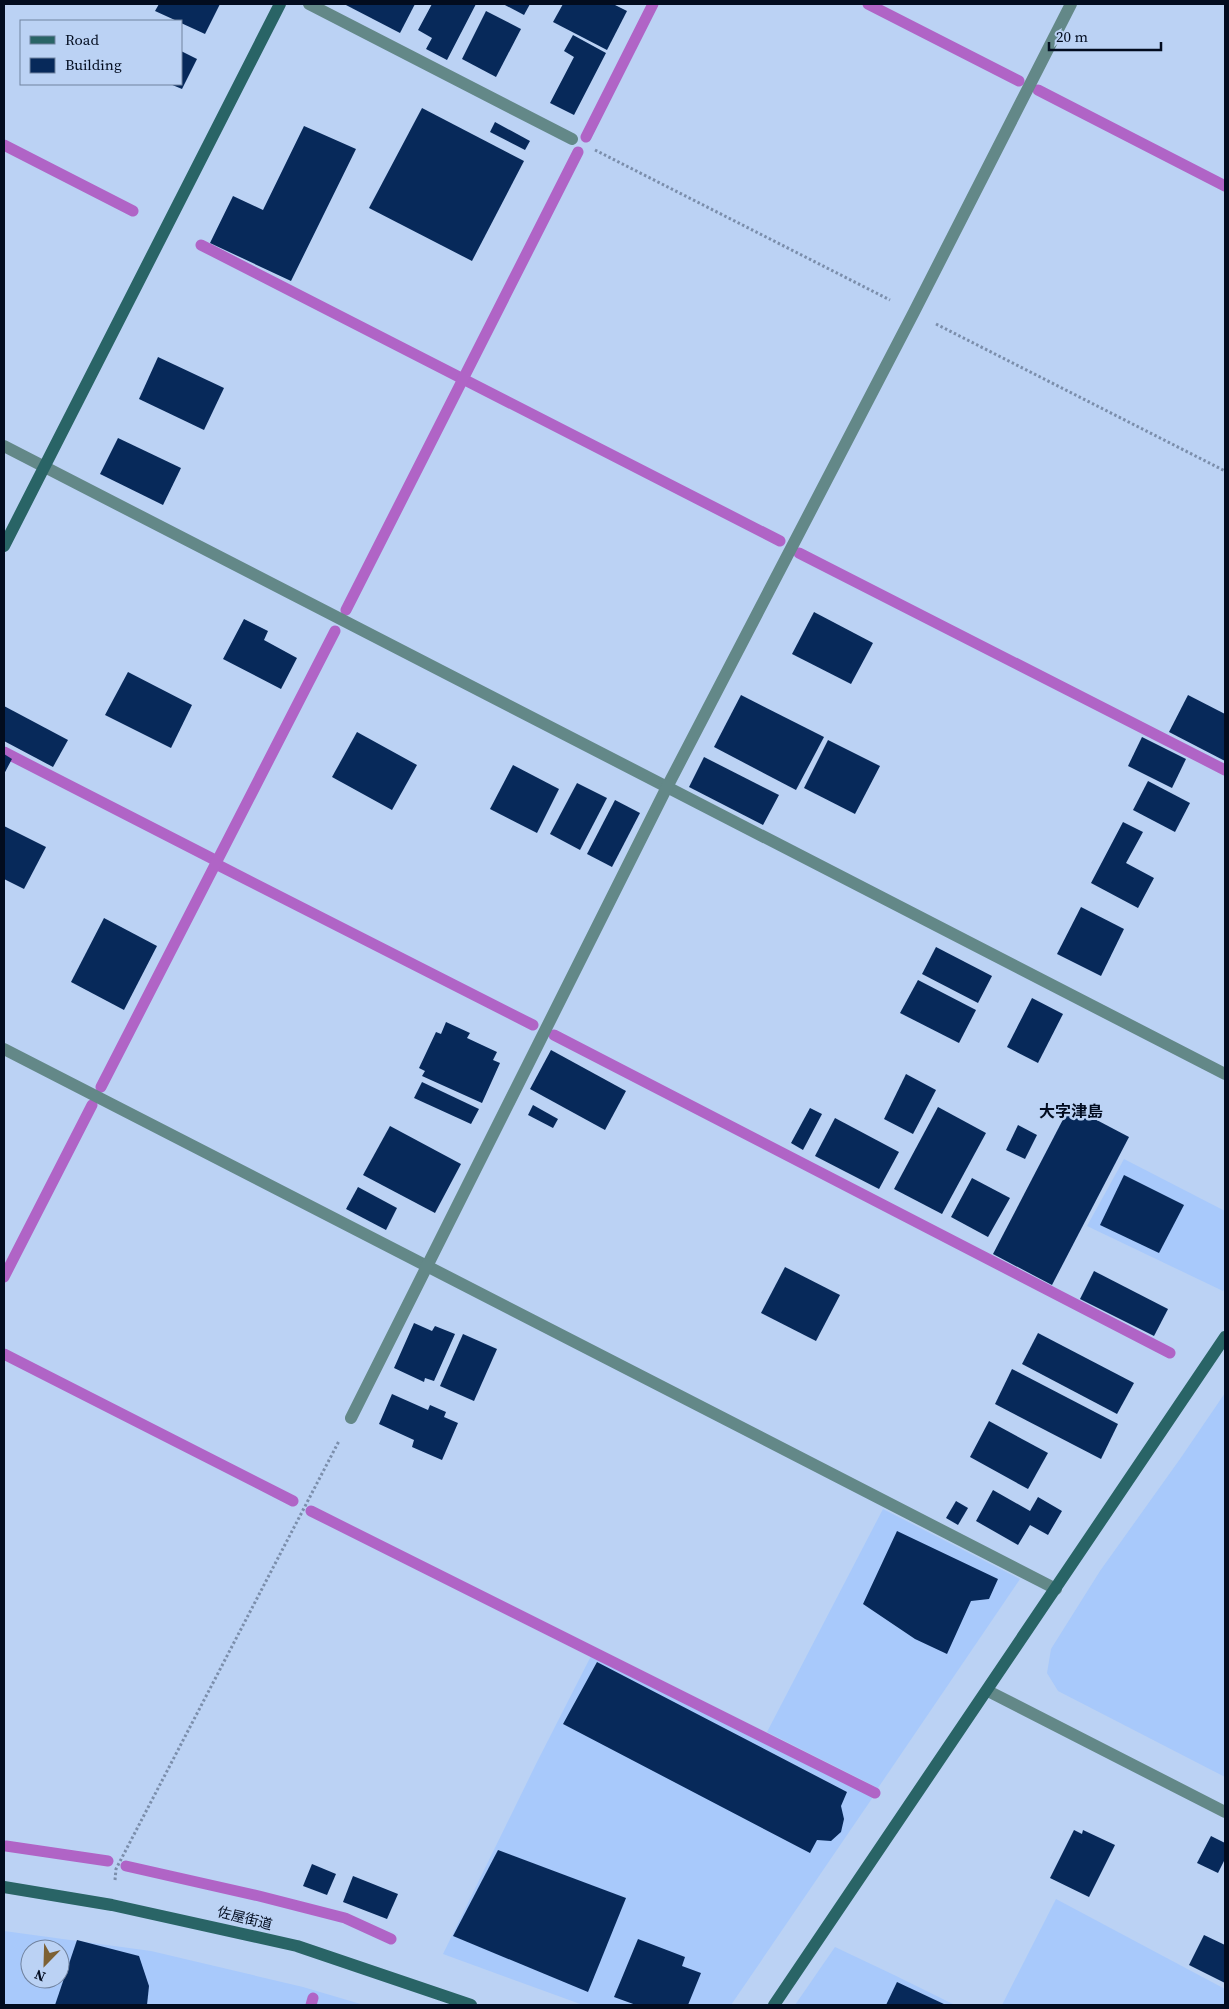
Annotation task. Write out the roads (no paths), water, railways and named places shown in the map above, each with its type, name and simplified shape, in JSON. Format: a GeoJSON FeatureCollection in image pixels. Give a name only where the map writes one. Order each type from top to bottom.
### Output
{"type":"FeatureCollection","features":[{"type":"Feature","properties":{"kind":"street"},"geometry":{"type":"LineString","coordinates":[[4,546],[280,4]]}},
{"type":"Feature","properties":{"kind":"street"},"geometry":{"type":"LineString","coordinates":[[309,4],[572,139]]}},
{"type":"Feature","properties":{"kind":"street"},"geometry":{"type":"LineString","coordinates":[[351,1418],[666,789],[914,312],[1071,4]]}},
{"type":"Feature","properties":{"kind":"street"},"geometry":{"type":"LineString","coordinates":[[4,446],[334,615],[666,789],[1225,1074]]}},
{"type":"Feature","properties":{"kind":"street"},"geometry":{"type":"LineString","coordinates":[[4,1049],[1056,1589]]}},
{"type":"Feature","properties":{"kind":"street"},"geometry":{"type":"LineString","coordinates":[[774,2005],[988,1691],[1225,1337]]}},
{"type":"Feature","properties":{"kind":"street"},"geometry":{"type":"LineString","coordinates":[[988,1691],[1225,1812]]}},
{"type":"Feature","properties":{"kind":"street","name":"佐屋街道"},"geometry":{"type":"LineString","coordinates":[[4,1887],[112,1904],[297,1946],[472,2005]]}},
{"type":"Feature","properties":{"kind":"waterway"},"geometry":{"type":"LineString","coordinates":[[586,137],[653,4]]}},
{"type":"Feature","properties":{"kind":"waterway"},"geometry":{"type":"LineString","coordinates":[[868,4],[1019,81]]}},
{"type":"Feature","properties":{"kind":"waterway"},"geometry":{"type":"LineString","coordinates":[[1038,90],[1225,186]]}},
{"type":"Feature","properties":{"kind":"waterway"},"geometry":{"type":"LineString","coordinates":[[4,145],[133,211]]}},
{"type":"Feature","properties":{"kind":"waterway"},"geometry":{"type":"LineString","coordinates":[[346,610],[578,152]]}},
{"type":"Feature","properties":{"kind":"waterway"},"geometry":{"type":"LineString","coordinates":[[201,245],[780,541]]}},
{"type":"Feature","properties":{"kind":"waterway"},"geometry":{"type":"LineString","coordinates":[[799,553],[1225,770]]}},
{"type":"Feature","properties":{"kind":"waterway"},"geometry":{"type":"LineString","coordinates":[[101,1087],[335,631]]}},
{"type":"Feature","properties":{"kind":"waterway"},"geometry":{"type":"LineString","coordinates":[[4,752],[217,861]]}},
{"type":"Feature","properties":{"kind":"waterway"},"geometry":{"type":"LineString","coordinates":[[216,864],[533,1025]]}},
{"type":"Feature","properties":{"kind":"waterway"},"geometry":{"type":"LineString","coordinates":[[554,1035],[1170,1353]]}},
{"type":"Feature","properties":{"kind":"waterway"},"geometry":{"type":"LineString","coordinates":[[4,1277],[92,1105]]}},
{"type":"Feature","properties":{"kind":"waterway"},"geometry":{"type":"LineString","coordinates":[[4,1354],[293,1501]]}},
{"type":"Feature","properties":{"kind":"waterway"},"geometry":{"type":"LineString","coordinates":[[311,1511],[875,1793]]}},
{"type":"Feature","properties":{"kind":"waterway"},"geometry":{"type":"LineString","coordinates":[[6,1846],[108,1861]]}},
{"type":"Feature","properties":{"kind":"waterway"},"geometry":{"type":"LineString","coordinates":[[126,1866],[259,1896],[345,1918],[391,1939]]}},
{"type":"Feature","properties":{"kind":"waterway"},"geometry":{"type":"LineString","coordinates":[[311,2005],[313,1998]]}},
{"type":"Feature","properties":{"kind":"district","name":"大字津島"},"geometry":{"type":"Point","coordinates":[1071,1111]}}]}
